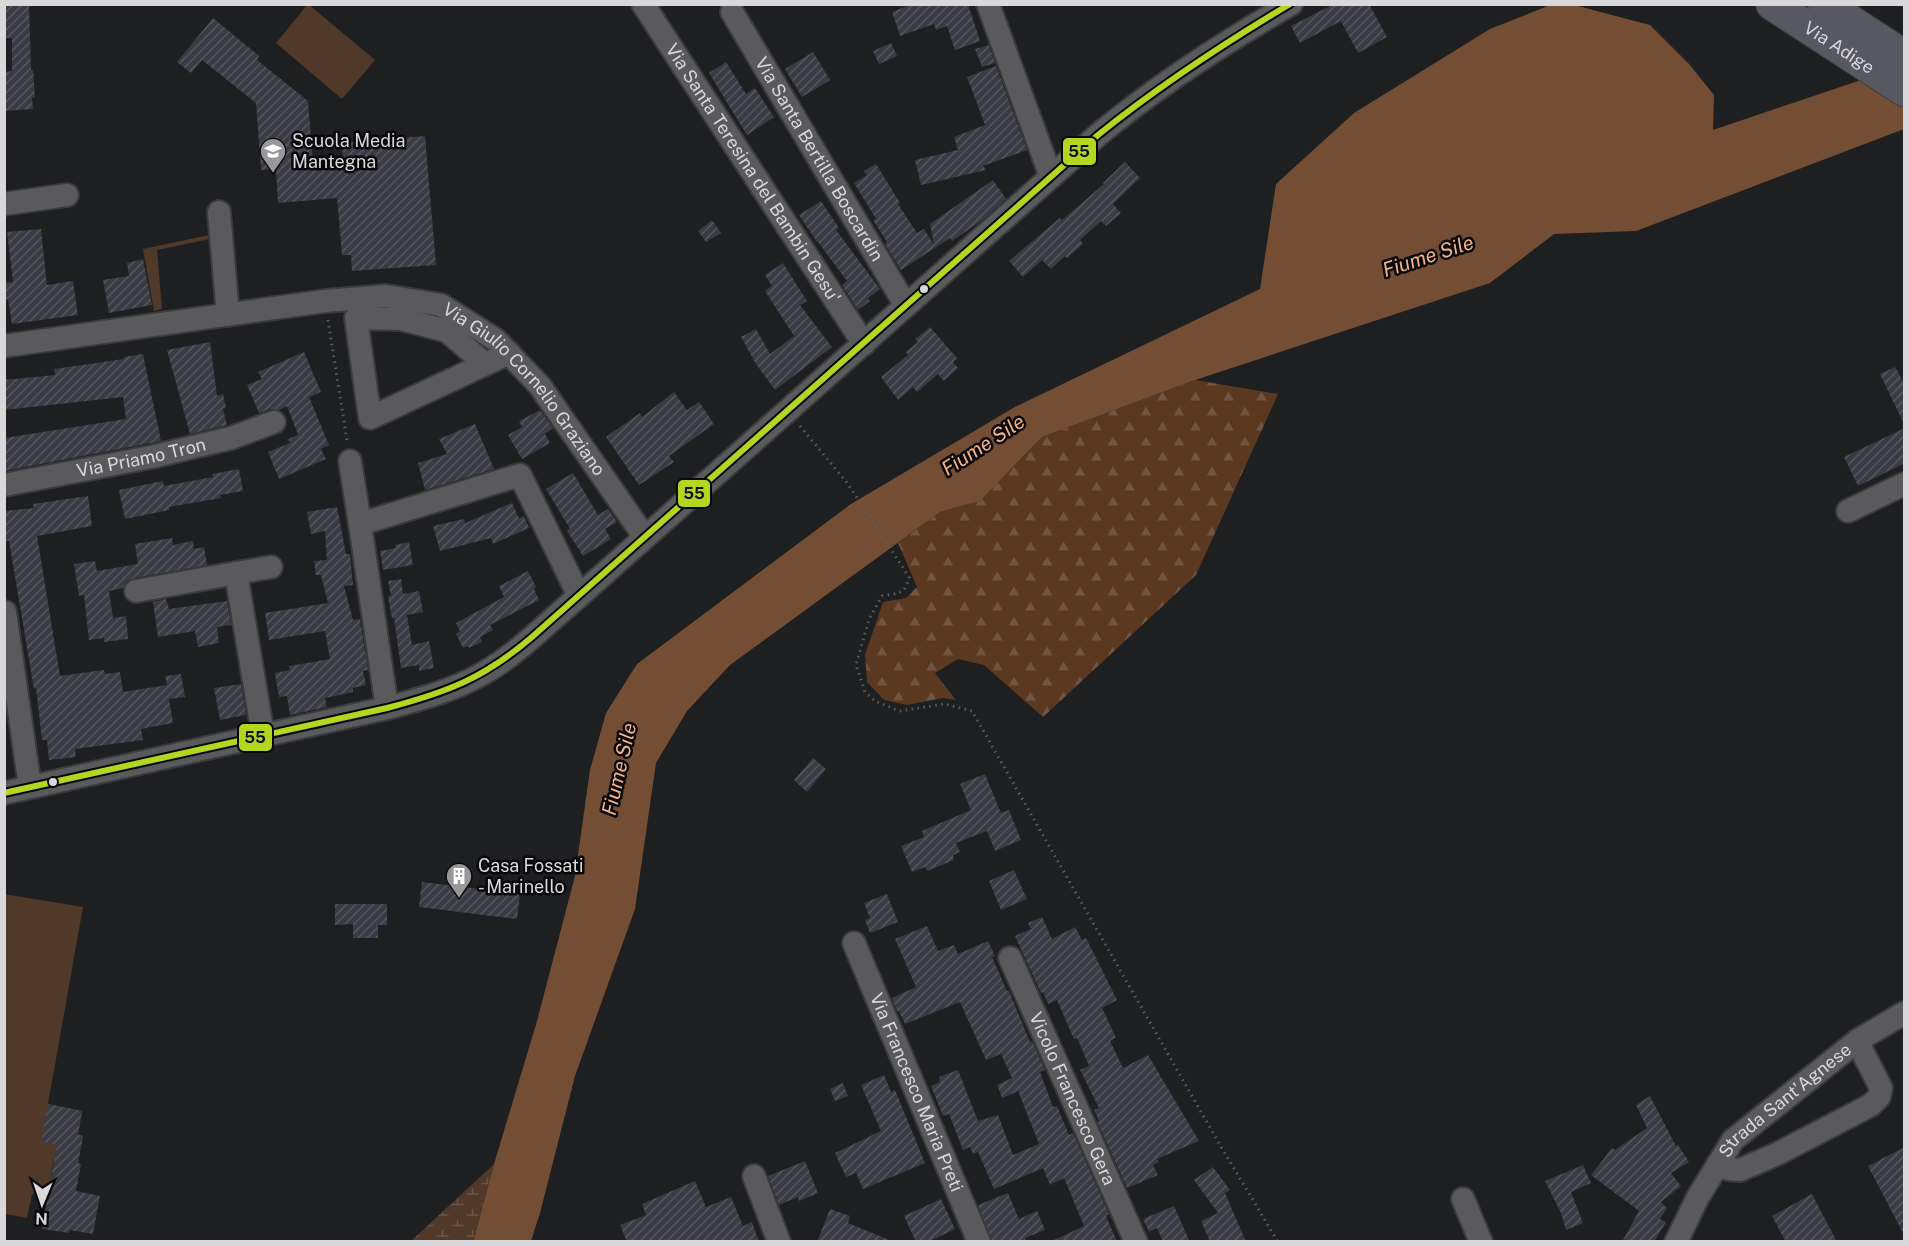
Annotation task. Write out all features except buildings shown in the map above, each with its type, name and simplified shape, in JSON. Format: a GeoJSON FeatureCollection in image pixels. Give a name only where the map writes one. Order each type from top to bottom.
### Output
{"type":"FeatureCollection","features":[{"type":"Feature","properties":{"kind":"highway","name":"Via Adige"},"geometry":{"type":"LineString","coordinates":[[1772,4],[1905,90]]}},
{"type":"Feature","properties":{"kind":"highway","name":"Via Adige"},"geometry":{"type":"LineString","coordinates":[[1824,4],[1905,56]]}},
{"type":"Feature","properties":{"kind":"street","name":"Via Santa Teresina del Bambin Gesu'"},"geometry":{"type":"LineString","coordinates":[[643,4],[864,344]]}},
{"type":"Feature","properties":{"kind":"street"},"geometry":{"type":"LineString","coordinates":[[987,4],[1052,177]]}},
{"type":"Feature","properties":{"kind":"street"},"geometry":{"type":"LineString","coordinates":[[4,793],[435,696],[484,673],[525,643],[579,596],[1098,135],[1147,96],[1211,52],[1291,4]]}},
{"type":"Feature","properties":{"kind":"street","name":"Via Santa Bertilla Boscardin"},"geometry":{"type":"LineString","coordinates":[[732,12],[906,306]]}},
{"type":"Feature","properties":{"kind":"street"},"geometry":{"type":"LineString","coordinates":[[4,204],[67,195]]}},
{"type":"Feature","properties":{"kind":"street"},"geometry":{"type":"LineString","coordinates":[[219,212],[228,315]]}},
{"type":"Feature","properties":{"kind":"street","name":"Via Giulio Cornelio Graziano"},"geometry":{"type":"LineString","coordinates":[[4,345],[325,301],[386,296],[441,305],[496,340],[540,386],[644,536]]}},
{"type":"Feature","properties":{"kind":"street"},"geometry":{"type":"LineString","coordinates":[[485,364],[447,331],[401,319],[356,318],[370,418],[510,353]]}},
{"type":"Feature","properties":{"kind":"street","name":"Via Priamo Tron"},"geometry":{"type":"LineString","coordinates":[[4,485],[151,457],[231,438],[274,422]]}},
{"type":"Feature","properties":{"kind":"street"},"geometry":{"type":"LineString","coordinates":[[350,461],[387,708]]}},
{"type":"Feature","properties":{"kind":"street"},"geometry":{"type":"LineString","coordinates":[[360,524],[520,475],[579,596]]}},
{"type":"Feature","properties":{"kind":"street"},"geometry":{"type":"LineString","coordinates":[[1848,511],[1905,484]]}},
{"type":"Feature","properties":{"kind":"street"},"geometry":{"type":"LineString","coordinates":[[136,591],[271,567]]}},
{"type":"Feature","properties":{"kind":"street"},"geometry":{"type":"LineString","coordinates":[[236,573],[263,735]]}},
{"type":"Feature","properties":{"kind":"street"},"geometry":{"type":"LineString","coordinates":[[5,612],[30,787]]}},
{"type":"Feature","properties":{"kind":"street","name":"Via Francesco Maria Preti"},"geometry":{"type":"LineString","coordinates":[[854,943],[979,1242]]}},
{"type":"Feature","properties":{"kind":"street","name":"Vicolo Francesco Gera"},"geometry":{"type":"LineString","coordinates":[[1010,958],[1137,1242]]}},
{"type":"Feature","properties":{"kind":"street","name":"Strada Sant'Agnese"},"geometry":{"type":"LineString","coordinates":[[1676,1242],[1698,1197],[1733,1140],[1857,1041],[1905,1013]]}},
{"type":"Feature","properties":{"kind":"street","name":"Strada Sant'Agnese"},"geometry":{"type":"LineString","coordinates":[[1718,1164],[1728,1169],[1740,1170],[1779,1153],[1871,1105],[1879,1096],[1881,1088],[1857,1041]]}},
{"type":"Feature","properties":{"kind":"street"},"geometry":{"type":"LineString","coordinates":[[754,1176],[779,1242]]}},
{"type":"Feature","properties":{"kind":"street"},"geometry":{"type":"LineString","coordinates":[[1463,1199],[1481,1242]]}},
{"type":"Feature","properties":{"kind":"path"},"geometry":{"type":"LineString","coordinates":[[325,301],[350,461]]}},
{"type":"Feature","properties":{"kind":"path"},"geometry":{"type":"LineString","coordinates":[[788,411],[848,484],[909,577],[907,586],[901,593],[882,596],[868,619],[856,665],[864,692],[875,701],[899,711],[945,704],[972,711],[1220,1145],[1278,1242]]}},
{"type":"Feature","properties":{"kind":"green space"},"geometry":{"type":"Polygon","coordinates":[[[308,4],[375,60],[342,99],[276,43],[308,4]]]}},
{"type":"Feature","properties":{"kind":"green space"},"geometry":{"type":"Polygon","coordinates":[[[214,234],[210,239],[157,250],[162,309],[154,311],[143,249],[214,234]]]}},
{"type":"Feature","properties":{"kind":"green space"},"geometry":{"type":"Polygon","coordinates":[[[1195,380],[1278,394],[1196,575],[1043,717],[984,665],[958,659],[935,673],[956,700],[943,698],[907,705],[884,700],[867,682],[865,655],[883,602],[906,598],[917,587],[898,543],[940,512],[980,501],[1042,437],[1195,380]]]}},
{"type":"Feature","properties":{"kind":"green space"},"geometry":{"type":"Polygon","coordinates":[[[4,894],[83,907],[48,1104],[82,1111],[78,1134],[83,1136],[78,1163],[54,1159],[48,1196],[32,1194],[27,1218],[5,1214],[4,894]]]}},
{"type":"Feature","properties":{"kind":"green space"},"geometry":{"type":"Polygon","coordinates":[[[494,1164],[473,1241],[411,1241],[494,1164]]]}},
{"type":"Feature","properties":{"kind":"water","name":"Fiume Sile"},"geometry":{"type":"Polygon","coordinates":[[[1553,4],[1574,5],[1650,25],[1689,64],[1714,95],[1713,130],[1858,81],[1904,61],[1904,129],[1636,231],[1554,234],[1490,283],[1195,380],[1042,437],[980,501],[940,512],[730,665],[687,711],[656,763],[635,909],[575,1076],[531,1241],[473,1242],[537,1021],[575,876],[590,770],[606,713],[637,664],[851,504],[1015,407],[1260,289],[1276,184],[1354,113],[1490,29],[1553,4]]]}},
{"type":"Feature","properties":{"kind":"transit line","name":"55"},"geometry":{"type":"LineString","coordinates":[[4,793],[387,708],[447,689],[498,663],[532,637],[1098,135],[1144,99],[1192,66],[1290,4]]}},
{"type":"Feature","properties":{"kind":"place","name":"Scuola Media Mantegna"},"geometry":{"type":"Point","coordinates":[273,174]}},
{"type":"Feature","properties":{"kind":"place","name":"Casa Fossati - Marinello"},"geometry":{"type":"Point","coordinates":[459,899]}}]}
